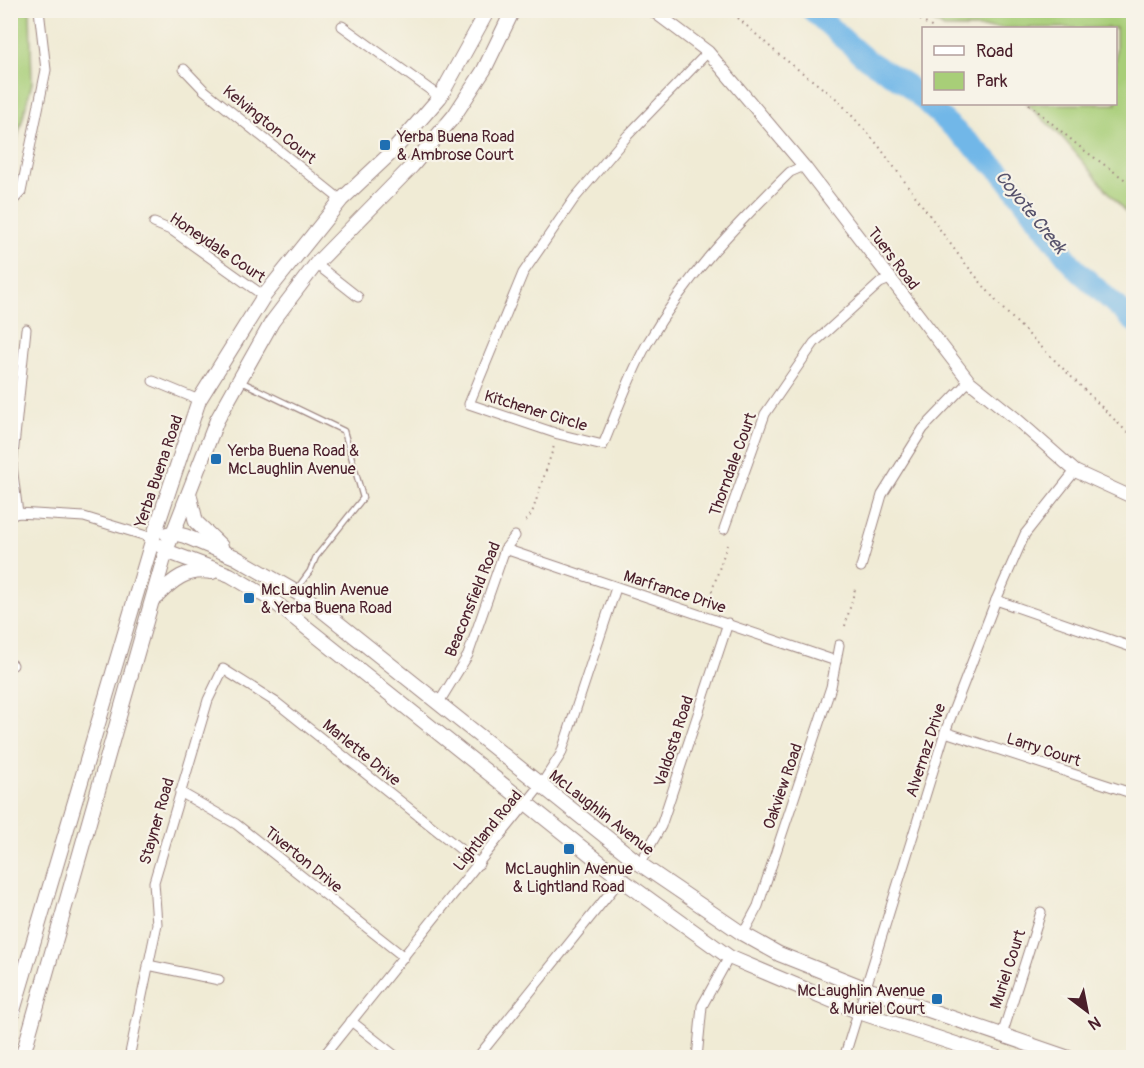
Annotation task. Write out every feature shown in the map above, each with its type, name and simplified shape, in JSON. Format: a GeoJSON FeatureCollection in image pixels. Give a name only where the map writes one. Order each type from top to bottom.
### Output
{"type":"FeatureCollection","features":[{"type":"Feature","properties":{"kind":"main road","name":"Yerba Buena Road"},"geometry":{"type":"LineString","coordinates":[[10,1021],[153,538],[199,400],[264,296],[341,200],[392,152],[440,97],[488,10]]}},
{"type":"Feature","properties":{"kind":"main road","name":"Yerba Buena Road"},"geometry":{"type":"LineString","coordinates":[[22,1058],[166,551],[206,445],[238,380],[272,322],[316,264],[412,166],[454,116],[484,70],[513,10]]}},
{"type":"Feature","properties":{"kind":"main road"},"geometry":{"type":"LineString","coordinates":[[189,492],[196,522],[208,536],[235,557]]}},
{"type":"Feature","properties":{"kind":"main road"},"geometry":{"type":"LineString","coordinates":[[153,538],[173,533]]}},
{"type":"Feature","properties":{"kind":"main road","name":"McLaughlin Avenue"},"geometry":{"type":"LineString","coordinates":[[173,533],[235,557],[296,590],[640,864],[743,934],[779,954],[867,989],[1069,1058]]}},
{"type":"Feature","properties":{"kind":"main road"},"geometry":{"type":"LineString","coordinates":[[153,538],[166,551],[230,575],[272,600],[621,879],[729,957],[859,1012],[998,1058]]}},
{"type":"Feature","properties":{"kind":"main road"},"geometry":{"type":"LineString","coordinates":[[154,598],[182,574],[197,570],[230,575]]}},
{"type":"Feature","properties":{"kind":"street"},"geometry":{"type":"LineString","coordinates":[[10,204],[21,192],[46,69],[39,10]]}},
{"type":"Feature","properties":{"kind":"street","name":"Tuers Road"},"geometry":{"type":"LineString","coordinates":[[652,10],[708,52],[804,166],[969,381],[1075,471],[1134,498]]}},
{"type":"Feature","properties":{"kind":"street"},"geometry":{"type":"LineString","coordinates":[[342,26],[440,97]]}},
{"type":"Feature","properties":{"kind":"street","name":"Kitchener Circle"},"geometry":{"type":"LineString","coordinates":[[708,52],[628,135],[567,208],[523,273],[469,404],[558,434],[603,445],[645,347],[674,300],[719,242],[790,172],[804,166]]}},
{"type":"Feature","properties":{"kind":"street","name":"Kelvington Court"},"geometry":{"type":"LineString","coordinates":[[184,69],[204,90],[341,200]]}},
{"type":"Feature","properties":{"kind":"street","name":"Honeydale Court"},"geometry":{"type":"LineString","coordinates":[[154,223],[173,231],[264,296]]}},
{"type":"Feature","properties":{"kind":"street"},"geometry":{"type":"LineString","coordinates":[[316,264],[358,297]]}},
{"type":"Feature","properties":{"kind":"street","name":"Thorndale Court"},"geometry":{"type":"LineString","coordinates":[[724,530],[765,414],[814,343],[880,283],[890,279]]}},
{"type":"Feature","properties":{"kind":"street"},"geometry":{"type":"LineString","coordinates":[[26,329],[12,466],[14,514],[84,517],[153,538]]}},
{"type":"Feature","properties":{"kind":"street"},"geometry":{"type":"LineString","coordinates":[[153,381],[199,400]]}},
{"type":"Feature","properties":{"kind":"street"},"geometry":{"type":"LineString","coordinates":[[861,567],[882,495],[924,429],[969,381]]}},
{"type":"Feature","properties":{"kind":"street","name":"Alvernaz Drive"},"geometry":{"type":"LineString","coordinates":[[844,1058],[945,732],[996,600],[1025,534],[1075,471]]}},
{"type":"Feature","properties":{"kind":"street","name":"Beaconsfield Road"},"geometry":{"type":"LineString","coordinates":[[438,704],[468,655],[505,549],[515,536]]}},
{"type":"Feature","properties":{"kind":"street","name":"Marfrance Drive"},"geometry":{"type":"LineString","coordinates":[[505,549],[836,661]]}},
{"type":"Feature","properties":{"kind":"street","name":"Lightland Road"},"geometry":{"type":"LineString","coordinates":[[322,1058],[542,786],[561,754],[616,588]]}},
{"type":"Feature","properties":{"kind":"street"},"geometry":{"type":"LineString","coordinates":[[996,600],[1134,648]]}},
{"type":"Feature","properties":{"kind":"street","name":"Valdosta Road"},"geometry":{"type":"LineString","coordinates":[[640,864],[661,826],[728,623]]}},
{"type":"Feature","properties":{"kind":"street","name":"Oakview Road"},"geometry":{"type":"LineString","coordinates":[[743,934],[761,895],[831,687],[839,645]]}},
{"type":"Feature","properties":{"kind":"street","name":"Stayner Road"},"geometry":{"type":"LineString","coordinates":[[129,1058],[157,924],[154,882],[208,700],[222,669]]}},
{"type":"Feature","properties":{"kind":"street","name":"Marlette Drive"},"geometry":{"type":"LineString","coordinates":[[222,669],[277,703],[479,864]]}},
{"type":"Feature","properties":{"kind":"street","name":"Larry Court"},"geometry":{"type":"LineString","coordinates":[[945,732],[1134,794]]}},
{"type":"Feature","properties":{"kind":"street","name":"Tiverton Drive"},"geometry":{"type":"LineString","coordinates":[[180,792],[236,824],[404,957]]}},
{"type":"Feature","properties":{"kind":"street"},"geometry":{"type":"LineString","coordinates":[[477,1058],[621,879]]}},
{"type":"Feature","properties":{"kind":"street","name":"Muriel Court"},"geometry":{"type":"LineString","coordinates":[[1002,1035],[1041,912]]}},
{"type":"Feature","properties":{"kind":"street"},"geometry":{"type":"LineString","coordinates":[[697,1058],[702,1006],[729,957]]}},
{"type":"Feature","properties":{"kind":"street"},"geometry":{"type":"LineString","coordinates":[[148,965],[219,980]]}},
{"type":"Feature","properties":{"kind":"street"},"geometry":{"type":"LineString","coordinates":[[351,1021],[398,1058]]}},
{"type":"Feature","properties":{"kind":"lane"},"geometry":{"type":"LineString","coordinates":[[238,380],[344,431],[363,498],[316,557],[310,571],[296,590]]}},
{"type":"Feature","properties":{"kind":"path"},"geometry":{"type":"LineString","coordinates":[[729,10],[778,54],[838,100],[878,145],[960,257],[1001,307],[1134,439]]}},
{"type":"Feature","properties":{"kind":"path"},"geometry":{"type":"LineString","coordinates":[[905,10],[931,27]]}},
{"type":"Feature","properties":{"kind":"path"},"geometry":{"type":"LineString","coordinates":[[1030,105],[1081,148],[1134,186]]}},
{"type":"Feature","properties":{"kind":"path"},"geometry":{"type":"LineString","coordinates":[[526,521],[532,513],[554,446]]}},
{"type":"Feature","properties":{"kind":"path"},"geometry":{"type":"LineString","coordinates":[[708,603],[727,545]]}},
{"type":"Feature","properties":{"kind":"path"},"geometry":{"type":"LineString","coordinates":[[845,626],[855,589]]}},
{"type":"Feature","properties":{"kind":"green space"},"geometry":{"type":"Polygon","coordinates":[[[11,10],[30,11],[32,83],[11,162],[11,10]]]}},
{"type":"Feature","properties":{"kind":"green space"},"geometry":{"type":"Polygon","coordinates":[[[917,11],[1133,11],[1133,221],[1062,137],[1028,105],[1117,105],[1117,27],[942,27],[917,11]]]}},
{"type":"Feature","properties":{"kind":"waterway","name":"Coyote Creek"},"geometry":{"type":"LineString","coordinates":[[811,10],[866,59],[906,84],[922,99]]}},
{"type":"Feature","properties":{"kind":"waterway","name":"Coyote Creek"},"geometry":{"type":"LineString","coordinates":[[928,105],[1003,174],[1075,268],[1134,322]]}},
{"type":"Feature","properties":{"kind":"place","name":"Yerba Buena Road & Ambrose Court"},"geometry":{"type":"Point","coordinates":[385,145]}},
{"type":"Feature","properties":{"kind":"place","name":"Yerba Buena Road & McLaughlin Avenue"},"geometry":{"type":"Point","coordinates":[216,459]}},
{"type":"Feature","properties":{"kind":"place","name":"McLaughlin Avenue & Yerba Buena Road"},"geometry":{"type":"Point","coordinates":[249,598]}},
{"type":"Feature","properties":{"kind":"place","name":"McLaughlin Avenue & Lightland Road"},"geometry":{"type":"Point","coordinates":[569,849]}},
{"type":"Feature","properties":{"kind":"place","name":"McLaughlin Avenue & Muriel Court"},"geometry":{"type":"Point","coordinates":[937,999]}}]}
